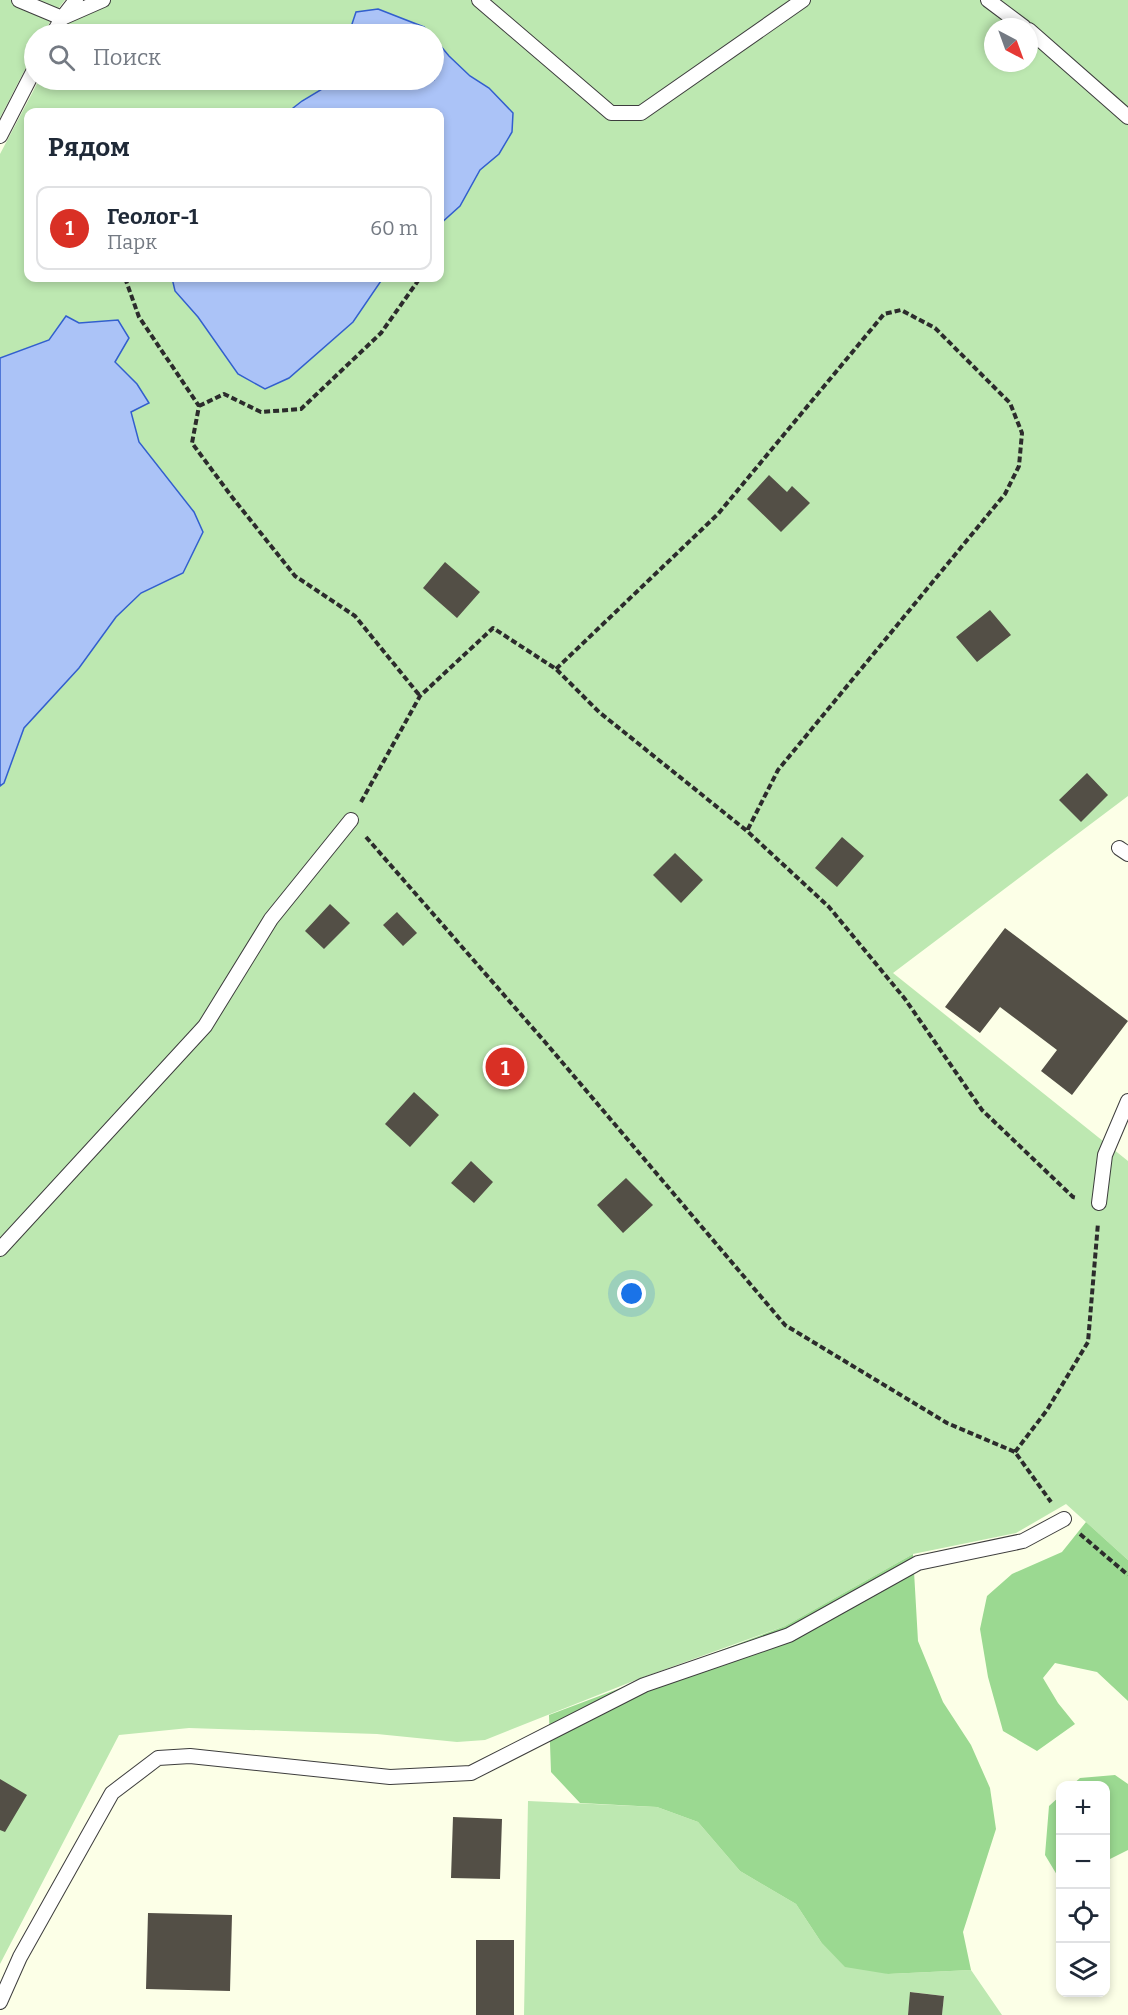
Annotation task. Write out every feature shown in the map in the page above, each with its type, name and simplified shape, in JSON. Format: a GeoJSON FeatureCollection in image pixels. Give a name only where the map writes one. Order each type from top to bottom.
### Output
{"type":"FeatureCollection","features":[{"type":"Feature","properties":{"kind":"lane"},"geometry":{"type":"LineString","coordinates":[[19,0],[62,18],[103,0]]}},
{"type":"Feature","properties":{"kind":"lane"},"geometry":{"type":"LineString","coordinates":[[59,24],[76,0]]}},
{"type":"Feature","properties":{"kind":"lane"},"geometry":{"type":"LineString","coordinates":[[479,0],[611,113],[641,113],[803,0]]}},
{"type":"Feature","properties":{"kind":"lane"},"geometry":{"type":"LineString","coordinates":[[988,0],[1012,18]]}},
{"type":"Feature","properties":{"kind":"lane"},"geometry":{"type":"LineString","coordinates":[[1038,38],[1128,117]]}},
{"type":"Feature","properties":{"kind":"lane"},"geometry":{"type":"LineString","coordinates":[[0,136],[24,89]]}},
{"type":"Feature","properties":{"kind":"lane"},"geometry":{"type":"LineString","coordinates":[[0,1249],[204,1026],[271,919],[351,820]]}},
{"type":"Feature","properties":{"kind":"lane"},"geometry":{"type":"LineString","coordinates":[[1100,1203],[1105,1155],[1128,1101]]}},
{"type":"Feature","properties":{"kind":"lane"},"geometry":{"type":"LineString","coordinates":[[0,2002],[20,1957],[112,1793],[158,1758],[189,1756],[390,1777],[471,1773],[644,1685],[789,1635],[918,1563],[1023,1541],[1064,1519]]}},
{"type":"Feature","properties":{"kind":"path"},"geometry":{"type":"LineString","coordinates":[[126,282],[139,317],[199,406],[192,443],[295,576],[355,616],[420,696]]}},
{"type":"Feature","properties":{"kind":"path"},"geometry":{"type":"LineString","coordinates":[[199,406],[224,394],[261,412],[301,409],[381,333],[417,282]]}},
{"type":"Feature","properties":{"kind":"path"},"geometry":{"type":"LineString","coordinates":[[556,669],[718,514],[884,314],[902,310],[935,328],[1010,403],[1022,433],[1019,466],[1005,494],[778,770],[747,831]]}},
{"type":"Feature","properties":{"kind":"path"},"geometry":{"type":"LineString","coordinates":[[1015,1452],[1047,1410],[1088,1342],[1100,1203],[1072,1197],[982,1110],[905,999],[829,907],[747,831],[599,712],[556,669],[493,628],[420,696],[351,820],[537,1033],[785,1325],[947,1423],[1015,1452],[1064,1519],[1128,1575]]}},
{"type":"Feature","properties":{"kind":"green space"},"geometry":{"type":"Polygon","coordinates":[[[0,0],[65,0],[49,24],[24,24],[24,71],[0,118],[0,0]]]}},
{"type":"Feature","properties":{"kind":"green space"},"geometry":{"type":"Polygon","coordinates":[[[86,0],[1128,0],[1128,796],[893,973],[1128,1161],[1128,1560],[1066,1504],[1016,1533],[913,1554],[785,1626],[641,1678],[485,1740],[457,1742],[377,1734],[189,1728],[119,1735],[0,1964],[0,154],[24,108],[24,282],[444,282],[444,108],[24,108],[34,90],[444,90],[444,24],[68,24],[86,0]]]}},
{"type":"Feature","properties":{"kind":"green space"},"geometry":{"type":"Polygon","coordinates":[[[1086,1522],[1128,1560],[1128,1701],[1097,1672],[1055,1663],[1043,1678],[1058,1703],[1075,1724],[1037,1751],[1003,1731],[988,1677],[980,1629],[987,1596],[1012,1574],[1062,1552],[1086,1522]]]}},
{"type":"Feature","properties":{"kind":"green space"},"geometry":{"type":"Polygon","coordinates":[[[913,1554],[918,1641],[943,1702],[971,1745],[990,1788],[996,1829],[963,1932],[971,1970],[888,1974],[845,1967],[821,1942],[796,1904],[740,1871],[698,1822],[657,1807],[580,1803],[551,1772],[549,1715],[785,1626],[913,1554]]]}},
{"type":"Feature","properties":{"kind":"green space"},"geometry":{"type":"Polygon","coordinates":[[[1115,1775],[1128,1784],[1128,1850],[1110,1859],[1110,1781],[1077,1781],[1080,1778],[1115,1775]]]}},
{"type":"Feature","properties":{"kind":"green space"},"geometry":{"type":"Polygon","coordinates":[[[1056,1800],[1056,1873],[1045,1855],[1049,1806],[1056,1800]]]}},
{"type":"Feature","properties":{"kind":"green space"},"geometry":{"type":"Polygon","coordinates":[[[528,1801],[657,1807],[698,1822],[740,1871],[796,1904],[821,1942],[888,1974],[971,1970],[1002,2015],[942,2015],[944,1996],[911,1992],[908,2015],[524,2015],[528,1801]]]}},
{"type":"Feature","properties":{"kind":"water"},"geometry":{"type":"Polygon","coordinates":[[[378,9],[416,24],[352,24],[356,12],[378,9]]]}},
{"type":"Feature","properties":{"kind":"water"},"geometry":{"type":"Polygon","coordinates":[[[444,50],[470,76],[489,88],[513,113],[512,132],[499,154],[480,170],[460,206],[444,220],[444,108],[293,108],[320,90],[444,90],[444,50]]]}},
{"type":"Feature","properties":{"kind":"water"},"geometry":{"type":"Polygon","coordinates":[[[173,282],[380,282],[353,322],[289,378],[265,389],[238,374],[198,317],[175,291],[173,282]]]}},
{"type":"Feature","properties":{"kind":"water"},"geometry":{"type":"Polygon","coordinates":[[[66,316],[79,323],[118,320],[129,338],[115,362],[137,384],[149,403],[131,412],[139,442],[194,512],[203,532],[183,573],[141,593],[116,617],[79,668],[24,728],[4,783],[0,786],[0,358],[49,340],[66,316]]]}},
{"type":"Feature","properties":{"kind":"building"},"geometry":{"type":"Polygon","coordinates":[[[769,475],[787,492],[792,486],[810,503],[781,532],[747,499],[769,475]]]}},
{"type":"Feature","properties":{"kind":"building"},"geometry":{"type":"Polygon","coordinates":[[[445,562],[480,592],[457,618],[423,588],[445,562]]]}},
{"type":"Feature","properties":{"kind":"building"},"geometry":{"type":"Polygon","coordinates":[[[990,610],[1011,635],[977,662],[956,637],[990,610]]]}},
{"type":"Feature","properties":{"kind":"building"},"geometry":{"type":"Polygon","coordinates":[[[1087,773],[1108,795],[1081,822],[1059,800],[1087,773]]]}},
{"type":"Feature","properties":{"kind":"building"},"geometry":{"type":"Polygon","coordinates":[[[842,837],[864,856],[837,887],[815,868],[842,837]]]}},
{"type":"Feature","properties":{"kind":"building"},"geometry":{"type":"Polygon","coordinates":[[[675,853],[703,880],[681,903],[653,875],[675,853]]]}},
{"type":"Feature","properties":{"kind":"building"},"geometry":{"type":"Polygon","coordinates":[[[330,904],[350,923],[324,949],[305,931],[330,904]]]}},
{"type":"Feature","properties":{"kind":"building"},"geometry":{"type":"Polygon","coordinates":[[[397,912],[417,933],[403,946],[383,925],[397,912]]]}},
{"type":"Feature","properties":{"kind":"building"},"geometry":{"type":"Polygon","coordinates":[[[1005,928],[1128,1021],[1072,1095],[1041,1071],[1057,1050],[1000,1007],[980,1033],[945,1007],[1005,928]]]}},
{"type":"Feature","properties":{"kind":"building"},"geometry":{"type":"Polygon","coordinates":[[[414,1092],[439,1115],[410,1147],[385,1124],[414,1092]]]}},
{"type":"Feature","properties":{"kind":"building"},"geometry":{"type":"Polygon","coordinates":[[[471,1161],[493,1182],[474,1203],[451,1183],[471,1161]]]}},
{"type":"Feature","properties":{"kind":"building"},"geometry":{"type":"Polygon","coordinates":[[[626,1178],[653,1205],[623,1233],[597,1205],[626,1178]]]}},
{"type":"Feature","properties":{"kind":"building"},"geometry":{"type":"Polygon","coordinates":[[[0,1779],[27,1795],[5,1832],[0,1830],[0,1779]]]}},
{"type":"Feature","properties":{"kind":"building"},"geometry":{"type":"Polygon","coordinates":[[[453,1817],[502,1819],[500,1879],[451,1878],[453,1817]]]}},
{"type":"Feature","properties":{"kind":"building"},"geometry":{"type":"Polygon","coordinates":[[[148,1913],[232,1915],[230,1991],[146,1989],[148,1913]]]}},
{"type":"Feature","properties":{"kind":"building"},"geometry":{"type":"Polygon","coordinates":[[[476,1940],[514,1940],[514,2015],[476,2015],[476,1940]]]}},
{"type":"Feature","properties":{"kind":"building"},"geometry":{"type":"Polygon","coordinates":[[[910,1992],[944,1996],[942,2015],[908,2015],[910,1992]]]}},
{"type":"Feature","properties":{"kind":"place","name":"Геолог-1"},"geometry":{"type":"Point","coordinates":[505,1067]}}]}
